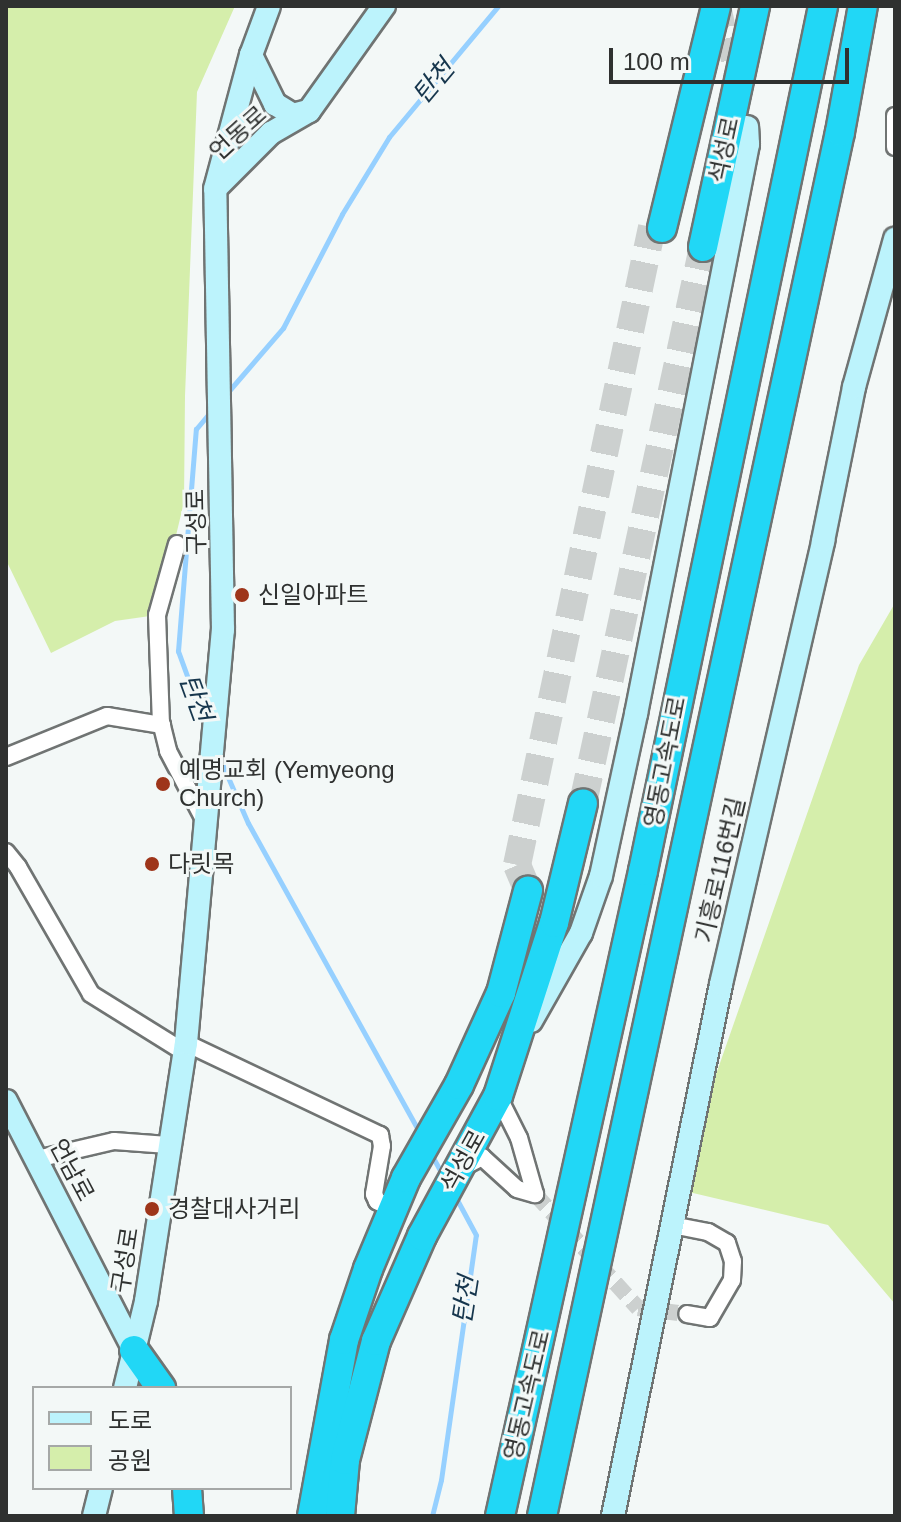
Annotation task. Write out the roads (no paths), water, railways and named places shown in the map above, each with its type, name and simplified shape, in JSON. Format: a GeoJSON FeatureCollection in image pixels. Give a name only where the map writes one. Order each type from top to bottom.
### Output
{"type":"FeatureCollection","features":[{"type":"Feature","properties":{"kind":"highway","name":"석성로"},"geometry":{"type":"LineString","coordinates":[[702,6],[657,228],[716,6]]}},
{"type":"Feature","properties":{"kind":"highway","name":"석성로"},"geometry":{"type":"LineString","coordinates":[[703,247],[755,6]]}},
{"type":"Feature","properties":{"kind":"highway","name":"영동고속도로"},"geometry":{"type":"LineString","coordinates":[[500,1516],[643,871],[823,6]]}},
{"type":"Feature","properties":{"kind":"highway","name":"영동고속도로"},"geometry":{"type":"LineString","coordinates":[[542,1516],[840,132],[863,6]]}},
{"type":"Feature","properties":{"kind":"highway","name":"석성로"},"geometry":{"type":"LineString","coordinates":[[340,1516],[345,1460],[376,1341],[430,1222],[493,1106],[518,1043],[554,923],[583,803]]}},
{"type":"Feature","properties":{"kind":"highway","name":"석성로"},"geometry":{"type":"LineString","coordinates":[[312,1516],[344,1340],[406,1178],[459,1085],[501,993],[528,891]]}},
{"type":"Feature","properties":{"kind":"highway"},"geometry":{"type":"LineString","coordinates":[[134,1350],[148,1386]]}},
{"type":"Feature","properties":{"kind":"highway"},"geometry":{"type":"LineString","coordinates":[[134,1350],[160,1386]]}},
{"type":"Feature","properties":{"kind":"highway"},"geometry":{"type":"LineString","coordinates":[[187,1490],[189,1516]]}},
{"type":"Feature","properties":{"kind":"highway"},"geometry":{"type":"LineString","coordinates":[[205,1490],[207,1516]]}},
{"type":"Feature","properties":{"kind":"main road","name":"구성로"},"geometry":{"type":"LineString","coordinates":[[125,1386],[146,1301],[185,1048],[223,630],[215,189],[251,55],[269,6]]}},
{"type":"Feature","properties":{"kind":"main road","name":"언동로"},"geometry":{"type":"LineString","coordinates":[[215,189],[271,133],[309,111],[384,6]]}},
{"type":"Feature","properties":{"kind":"main road"},"geometry":{"type":"LineString","coordinates":[[251,55],[275,104],[293,115],[309,111]]}},
{"type":"Feature","properties":{"kind":"main road"},"geometry":{"type":"LineString","coordinates":[[518,1043],[581,933],[601,876],[636,714],[745,159],[747,127]]}},
{"type":"Feature","properties":{"kind":"main road","name":"기흥로116번길"},"geometry":{"type":"LineString","coordinates":[[613,1516],[721,984],[823,541],[854,387],[895,239]]}},
{"type":"Feature","properties":{"kind":"main road","name":"언남로"},"geometry":{"type":"LineString","coordinates":[[6,1101],[134,1350]]}},
{"type":"Feature","properties":{"kind":"main road"},"geometry":{"type":"LineString","coordinates":[[94,1516],[100,1490]]}},
{"type":"Feature","properties":{"kind":"street"},"geometry":{"type":"LineString","coordinates":[[895,123],[895,147]]}},
{"type":"Feature","properties":{"kind":"street"},"geometry":{"type":"LineString","coordinates":[[177,544],[157,615],[162,725],[168,751],[207,824]]}},
{"type":"Feature","properties":{"kind":"street"},"geometry":{"type":"LineString","coordinates":[[6,757],[107,716],[162,725]]}},
{"type":"Feature","properties":{"kind":"street"},"geometry":{"type":"LineString","coordinates":[[6,852],[18,867],[91,994],[185,1048],[380,1135],[382,1146],[374,1194],[377,1201],[393,1209]]}},
{"type":"Feature","properties":{"kind":"street"},"geometry":{"type":"LineString","coordinates":[[469,1164],[482,1157],[517,1189],[535,1194],[519,1138],[493,1106]]}},
{"type":"Feature","properties":{"kind":"street"},"geometry":{"type":"LineString","coordinates":[[37,1159],[114,1141],[168,1145]]}},
{"type":"Feature","properties":{"kind":"street"},"geometry":{"type":"LineString","coordinates":[[672,1225],[708,1232],[727,1243],[733,1261],[732,1280],[710,1318],[687,1314]]}},
{"type":"Feature","properties":{"kind":"waterway","name":"탄천"},"geometry":{"type":"LineString","coordinates":[[227,393],[283,328],[342,214],[389,137],[498,6]]}},
{"type":"Feature","properties":{"kind":"waterway","name":"탄천"},"geometry":{"type":"LineString","coordinates":[[206,728],[178,651],[196,429],[212,410]]}},
{"type":"Feature","properties":{"kind":"waterway","name":"탄천"},"geometry":{"type":"LineString","coordinates":[[220,759],[248,823],[421,1135]]}},
{"type":"Feature","properties":{"kind":"waterway","name":"탄천"},"geometry":{"type":"LineString","coordinates":[[431,1154],[444,1177]]}},
{"type":"Feature","properties":{"kind":"waterway","name":"탄천"},"geometry":{"type":"LineString","coordinates":[[432,1516],[441,1480],[476,1235],[455,1196]]}},
{"type":"Feature","properties":{"kind":"tunnel"},"geometry":{"type":"LineString","coordinates":[[720,6],[737,83]]}},
{"type":"Feature","properties":{"kind":"tunnel"},"geometry":{"type":"LineString","coordinates":[[528,891],[517,865],[652,227]]}},
{"type":"Feature","properties":{"kind":"tunnel"},"geometry":{"type":"LineString","coordinates":[[583,803],[703,247]]}},
{"type":"Feature","properties":{"kind":"tunnel"},"geometry":{"type":"LineString","coordinates":[[535,1194],[638,1308],[687,1314]]}},
{"type":"Feature","properties":{"kind":"place","name":"신일아파트"},"geometry":{"type":"Point","coordinates":[242,595]}},
{"type":"Feature","properties":{"kind":"place","name":"예명교회 (Yemyeong Church)"},"geometry":{"type":"Point","coordinates":[163,784]}},
{"type":"Feature","properties":{"kind":"place","name":"다릿목"},"geometry":{"type":"Point","coordinates":[152,864]}},
{"type":"Feature","properties":{"kind":"place","name":"경찰대사거리"},"geometry":{"type":"Point","coordinates":[152,1209]}}]}
